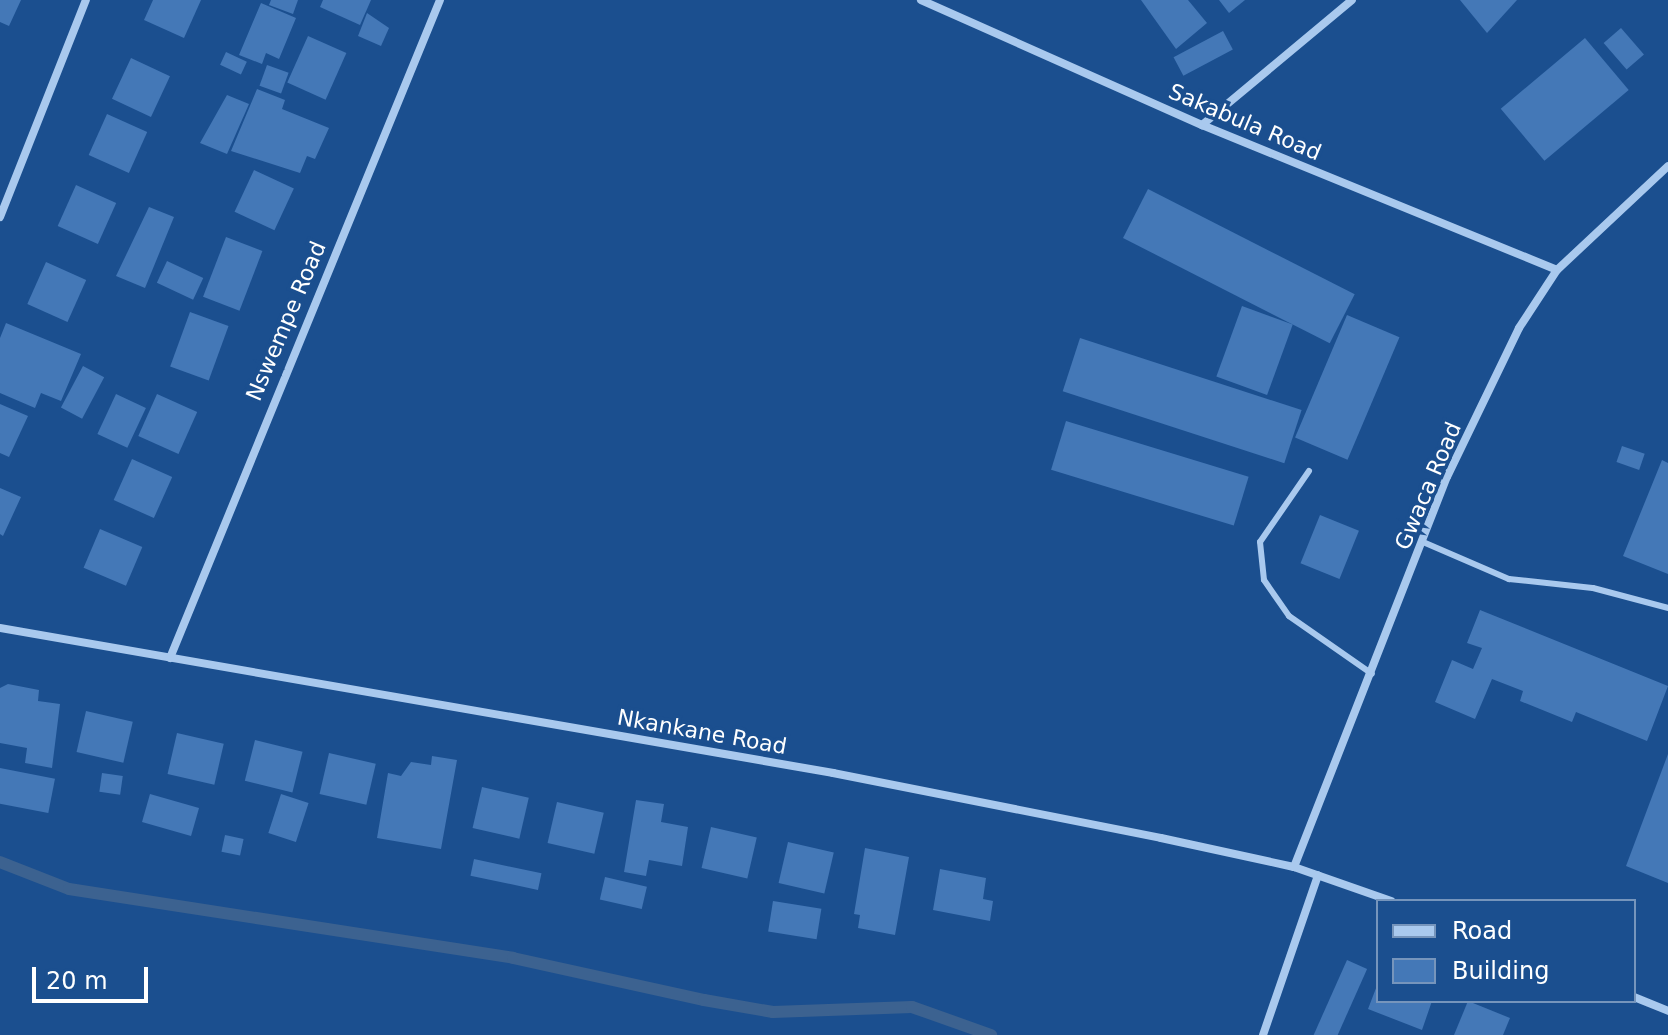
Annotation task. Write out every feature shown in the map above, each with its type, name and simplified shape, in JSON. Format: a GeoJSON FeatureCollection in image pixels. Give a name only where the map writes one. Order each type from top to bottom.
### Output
{"type":"FeatureCollection","features":[{"type":"Feature","properties":{"kind":"street"},"geometry":{"type":"LineString","coordinates":[[0,217],[86,0]]}},
{"type":"Feature","properties":{"kind":"street","name":"Nswempe Road"},"geometry":{"type":"LineString","coordinates":[[170,658],[440,0]]}},
{"type":"Feature","properties":{"kind":"street","name":"Sakabula Road"},"geometry":{"type":"LineString","coordinates":[[921,0],[1202,125],[1557,270]]}},
{"type":"Feature","properties":{"kind":"street"},"geometry":{"type":"LineString","coordinates":[[1202,125],[1352,0]]}},
{"type":"Feature","properties":{"kind":"street","name":"Gwaca Road"},"geometry":{"type":"LineString","coordinates":[[1294,867],[1423,542],[1519,328],[1557,270],[1668,166]]}},
{"type":"Feature","properties":{"kind":"street","name":"Nkankane Road"},"geometry":{"type":"LineString","coordinates":[[0,628],[833,773],[1294,867],[1385,899]]}},
{"type":"Feature","properties":{"kind":"street"},"geometry":{"type":"LineString","coordinates":[[1263,1035],[1318,875]]}},
{"type":"Feature","properties":{"kind":"street"},"geometry":{"type":"LineString","coordinates":[[1636,998],[1668,1011]]}},
{"type":"Feature","properties":{"kind":"lane"},"geometry":{"type":"LineString","coordinates":[[1309,471],[1260,542],[1264,580],[1289,616],[1372,674]]}},
{"type":"Feature","properties":{"kind":"lane"},"geometry":{"type":"LineString","coordinates":[[1423,542],[1509,579],[1593,588],[1668,608]]}},
{"type":"Feature","properties":{"kind":"building"},"geometry":{"type":"Polygon","coordinates":[[[0,0],[21,0],[9,26],[0,22],[0,0]]]}},
{"type":"Feature","properties":{"kind":"building"},"geometry":{"type":"Polygon","coordinates":[[[153,0],[201,0],[184,38],[144,20],[153,0]]]}},
{"type":"Feature","properties":{"kind":"building"},"geometry":{"type":"Polygon","coordinates":[[[271,0],[298,0],[293,14],[269,5],[271,0]]]}},
{"type":"Feature","properties":{"kind":"building"},"geometry":{"type":"Polygon","coordinates":[[[323,0],[371,0],[360,25],[320,7],[323,0]]]}},
{"type":"Feature","properties":{"kind":"building"},"geometry":{"type":"Polygon","coordinates":[[[1141,0],[1188,0],[1207,23],[1176,49],[1141,0]]]}},
{"type":"Feature","properties":{"kind":"building"},"geometry":{"type":"Polygon","coordinates":[[[1219,0],[1245,0],[1229,13],[1219,0]]]}},
{"type":"Feature","properties":{"kind":"building"},"geometry":{"type":"Polygon","coordinates":[[[1460,0],[1517,0],[1487,33],[1460,0]]]}},
{"type":"Feature","properties":{"kind":"building"},"geometry":{"type":"Polygon","coordinates":[[[261,3],[296,18],[279,59],[266,53],[262,64],[239,55],[261,3]]]}},
{"type":"Feature","properties":{"kind":"building"},"geometry":{"type":"Polygon","coordinates":[[[367,13],[389,28],[381,46],[358,36],[367,13]]]}},
{"type":"Feature","properties":{"kind":"building"},"geometry":{"type":"Polygon","coordinates":[[[1621,28],[1644,54],[1627,70],[1604,43],[1621,28]]]}},
{"type":"Feature","properties":{"kind":"building"},"geometry":{"type":"Polygon","coordinates":[[[1223,31],[1233,50],[1183,76],[1174,57],[1223,31]]]}},
{"type":"Feature","properties":{"kind":"building"},"geometry":{"type":"Polygon","coordinates":[[[308,36],[346,53],[326,100],[287,83],[308,36]]]}},
{"type":"Feature","properties":{"kind":"building"},"geometry":{"type":"Polygon","coordinates":[[[1585,38],[1629,90],[1544,161],[1501,109],[1585,38]]]}},
{"type":"Feature","properties":{"kind":"building"},"geometry":{"type":"Polygon","coordinates":[[[226,52],[247,62],[241,74],[220,65],[226,52]]]}},
{"type":"Feature","properties":{"kind":"building"},"geometry":{"type":"Polygon","coordinates":[[[131,58],[170,76],[151,117],[112,99],[131,58]]]}},
{"type":"Feature","properties":{"kind":"building"},"geometry":{"type":"Polygon","coordinates":[[[267,65],[289,73],[281,94],[259,86],[267,65]]]}},
{"type":"Feature","properties":{"kind":"building"},"geometry":{"type":"Polygon","coordinates":[[[257,89],[285,100],[282,109],[329,128],[315,159],[307,156],[300,173],[231,151],[257,89]]]}},
{"type":"Feature","properties":{"kind":"building"},"geometry":{"type":"Polygon","coordinates":[[[227,95],[249,104],[227,154],[200,143],[227,95]]]}},
{"type":"Feature","properties":{"kind":"building"},"geometry":{"type":"Polygon","coordinates":[[[107,114],[147,132],[129,173],[89,155],[107,114]]]}},
{"type":"Feature","properties":{"kind":"building"},"geometry":{"type":"Polygon","coordinates":[[[254,170],[294,189],[274,230],[235,212],[254,170]]]}},
{"type":"Feature","properties":{"kind":"building"},"geometry":{"type":"Polygon","coordinates":[[[76,185],[116,203],[98,244],[58,226],[76,185]]]}},
{"type":"Feature","properties":{"kind":"building"},"geometry":{"type":"Polygon","coordinates":[[[1148,189],[1355,294],[1330,343],[1123,238],[1148,189]]]}},
{"type":"Feature","properties":{"kind":"building"},"geometry":{"type":"Polygon","coordinates":[[[149,207],[174,217],[145,288],[116,276],[149,207]]]}},
{"type":"Feature","properties":{"kind":"building"},"geometry":{"type":"Polygon","coordinates":[[[226,237],[262,251],[239,311],[203,297],[226,237]]]}},
{"type":"Feature","properties":{"kind":"building"},"geometry":{"type":"Polygon","coordinates":[[[167,261],[203,278],[193,300],[157,283],[167,261]]]}},
{"type":"Feature","properties":{"kind":"building"},"geometry":{"type":"Polygon","coordinates":[[[46,262],[86,280],[67,322],[27,304],[46,262]]]}},
{"type":"Feature","properties":{"kind":"building"},"geometry":{"type":"Polygon","coordinates":[[[1242,306],[1293,324],[1267,395],[1216,376],[1242,306]]]}},
{"type":"Feature","properties":{"kind":"building"},"geometry":{"type":"Polygon","coordinates":[[[190,312],[229,326],[209,381],[170,367],[190,312]]]}},
{"type":"Feature","properties":{"kind":"building"},"geometry":{"type":"Polygon","coordinates":[[[1347,315],[1399,337],[1348,460],[1295,437],[1347,315]]]}},
{"type":"Feature","properties":{"kind":"building"},"geometry":{"type":"Polygon","coordinates":[[[6,323],[81,354],[61,401],[41,393],[35,408],[0,393],[0,338],[6,323]]]}},
{"type":"Feature","properties":{"kind":"building"},"geometry":{"type":"Polygon","coordinates":[[[1080,338],[1302,410],[1284,463],[1063,391],[1080,338]]]}},
{"type":"Feature","properties":{"kind":"building"},"geometry":{"type":"Polygon","coordinates":[[[83,366],[104,377],[82,419],[61,407],[83,366]]]}},
{"type":"Feature","properties":{"kind":"building"},"geometry":{"type":"Polygon","coordinates":[[[116,394],[146,408],[127,448],[97,434],[116,394]]]}},
{"type":"Feature","properties":{"kind":"building"},"geometry":{"type":"Polygon","coordinates":[[[157,394],[197,412],[178,454],[138,436],[157,394]]]}},
{"type":"Feature","properties":{"kind":"building"},"geometry":{"type":"Polygon","coordinates":[[[0,404],[28,416],[9,457],[0,453],[0,404]]]}},
{"type":"Feature","properties":{"kind":"building"},"geometry":{"type":"Polygon","coordinates":[[[1066,421],[1249,477],[1234,526],[1051,470],[1066,421]]]}},
{"type":"Feature","properties":{"kind":"building"},"geometry":{"type":"Polygon","coordinates":[[[1622,446],[1645,454],[1639,470],[1616,462],[1622,446]]]}},
{"type":"Feature","properties":{"kind":"building"},"geometry":{"type":"Polygon","coordinates":[[[132,459],[172,477],[154,518],[114,500],[132,459]]]}},
{"type":"Feature","properties":{"kind":"building"},"geometry":{"type":"Polygon","coordinates":[[[1662,460],[1668,463],[1668,574],[1623,556],[1662,460]]]}},
{"type":"Feature","properties":{"kind":"building"},"geometry":{"type":"Polygon","coordinates":[[[0,488],[21,497],[3,536],[0,534],[0,488]]]}},
{"type":"Feature","properties":{"kind":"building"},"geometry":{"type":"Polygon","coordinates":[[[1320,515],[1359,531],[1339,579],[1301,563],[1320,515]]]}},
{"type":"Feature","properties":{"kind":"building"},"geometry":{"type":"Polygon","coordinates":[[[100,529],[142,547],[126,586],[84,568],[100,529]]]}},
{"type":"Feature","properties":{"kind":"building"},"geometry":{"type":"Polygon","coordinates":[[[1480,610],[1668,686],[1647,741],[1576,712],[1572,722],[1520,701],[1523,691],[1492,679],[1475,719],[1435,702],[1452,660],[1473,669],[1482,648],[1467,643],[1480,610]]]}},
{"type":"Feature","properties":{"kind":"building"},"geometry":{"type":"Polygon","coordinates":[[[8,684],[39,690],[38,701],[60,704],[52,768],[25,763],[27,748],[0,743],[0,688],[8,684]]]}},
{"type":"Feature","properties":{"kind":"building"},"geometry":{"type":"Polygon","coordinates":[[[86,711],[133,722],[123,763],[77,752],[86,711]]]}},
{"type":"Feature","properties":{"kind":"building"},"geometry":{"type":"Polygon","coordinates":[[[177,733],[224,744],[214,785],[168,774],[177,733]]]}},
{"type":"Feature","properties":{"kind":"building"},"geometry":{"type":"Polygon","coordinates":[[[255,740],[303,752],[292,793],[245,781],[255,740]]]}},
{"type":"Feature","properties":{"kind":"building"},"geometry":{"type":"Polygon","coordinates":[[[329,753],[376,764],[366,805],[320,794],[329,753]]]}},
{"type":"Feature","properties":{"kind":"building"},"geometry":{"type":"Polygon","coordinates":[[[1668,754],[1668,883],[1626,866],[1668,754]]]}},
{"type":"Feature","properties":{"kind":"building"},"geometry":{"type":"Polygon","coordinates":[[[432,756],[457,760],[441,849],[377,838],[388,773],[401,776],[411,762],[431,765],[432,756]]]}},
{"type":"Feature","properties":{"kind":"building"},"geometry":{"type":"Polygon","coordinates":[[[0,768],[55,779],[48,813],[0,804],[0,768]]]}},
{"type":"Feature","properties":{"kind":"building"},"geometry":{"type":"Polygon","coordinates":[[[102,773],[123,776],[120,795],[99,792],[102,773]]]}},
{"type":"Feature","properties":{"kind":"building"},"geometry":{"type":"Polygon","coordinates":[[[482,787],[529,798],[519,839],[473,828],[482,787]]]}},
{"type":"Feature","properties":{"kind":"building"},"geometry":{"type":"Polygon","coordinates":[[[150,794],[199,808],[191,836],[142,822],[150,794]]]}},
{"type":"Feature","properties":{"kind":"building"},"geometry":{"type":"Polygon","coordinates":[[[281,794],[309,803],[296,842],[268,833],[281,794]]]}},
{"type":"Feature","properties":{"kind":"building"},"geometry":{"type":"Polygon","coordinates":[[[636,800],[664,804],[661,822],[688,827],[682,866],[649,860],[646,876],[624,872],[636,800]]]}},
{"type":"Feature","properties":{"kind":"building"},"geometry":{"type":"Polygon","coordinates":[[[557,802],[604,813],[594,854],[548,843],[557,802]]]}},
{"type":"Feature","properties":{"kind":"building"},"geometry":{"type":"Polygon","coordinates":[[[711,827],[757,838],[747,878],[702,868],[711,827]]]}},
{"type":"Feature","properties":{"kind":"building"},"geometry":{"type":"Polygon","coordinates":[[[225,835],[244,839],[240,856],[221,852],[225,835]]]}},
{"type":"Feature","properties":{"kind":"building"},"geometry":{"type":"Polygon","coordinates":[[[788,842],[834,853],[824,893],[779,883],[788,842]]]}},
{"type":"Feature","properties":{"kind":"building"},"geometry":{"type":"Polygon","coordinates":[[[865,848],[909,857],[895,935],[858,928],[860,915],[854,914],[865,848]]]}},
{"type":"Feature","properties":{"kind":"building"},"geometry":{"type":"Polygon","coordinates":[[[474,859],[541,873],[538,890],[470,876],[474,859]]]}},
{"type":"Feature","properties":{"kind":"building"},"geometry":{"type":"Polygon","coordinates":[[[940,869],[986,878],[983,899],[993,901],[990,921],[933,910],[940,869]]]}},
{"type":"Feature","properties":{"kind":"building"},"geometry":{"type":"Polygon","coordinates":[[[605,877],[647,887],[642,909],[600,899],[605,877]]]}},
{"type":"Feature","properties":{"kind":"building"},"geometry":{"type":"Polygon","coordinates":[[[773,901],[821,909],[817,939],[768,932],[773,901]]]}},
{"type":"Feature","properties":{"kind":"building"},"geometry":{"type":"Polygon","coordinates":[[[1347,960],[1367,969],[1338,1035],[1314,1035],[1347,960]]]}},
{"type":"Feature","properties":{"kind":"building"},"geometry":{"type":"Polygon","coordinates":[[[1376,988],[1376,1003],[1431,1003],[1422,1030],[1368,1009],[1376,988]]]}},
{"type":"Feature","properties":{"kind":"building"},"geometry":{"type":"Polygon","coordinates":[[[1467,1003],[1510,1018],[1503,1035],[1454,1035],[1467,1003]]]}},
{"type":"Feature","properties":{"kind":"waterway"},"geometry":{"type":"LineString","coordinates":[[0,862],[69,889],[513,958],[704,1000],[773,1012],[912,1007],[991,1035]]}}]}
